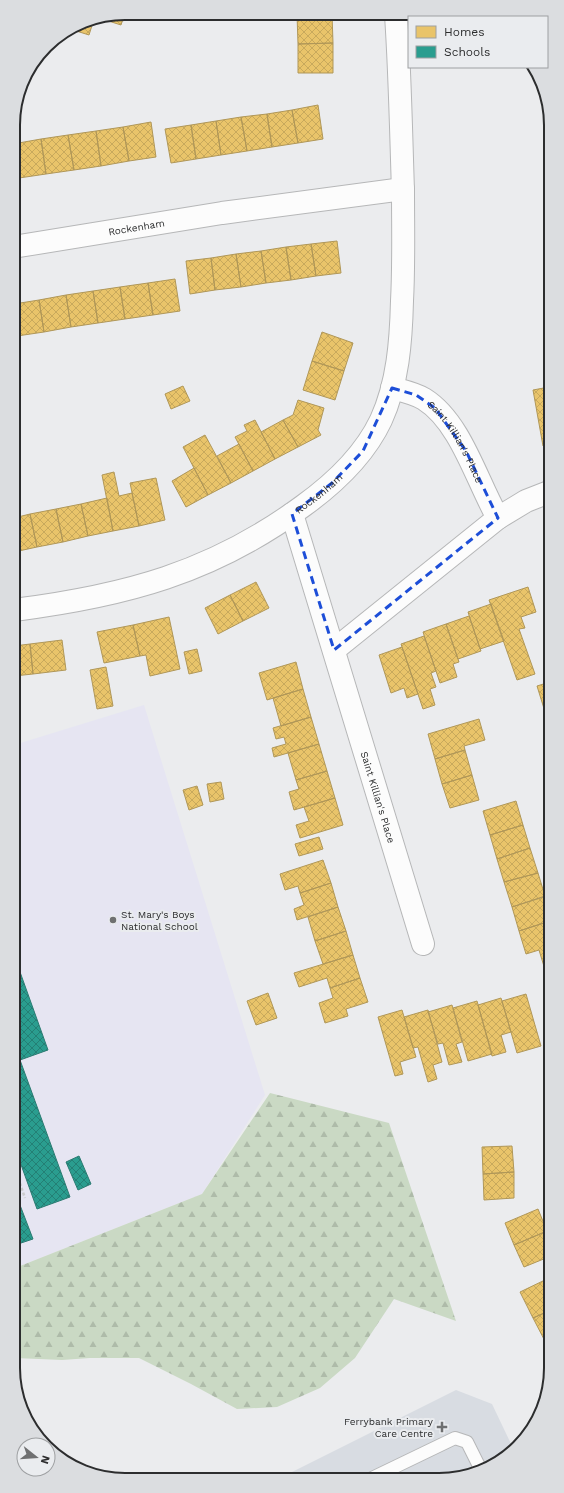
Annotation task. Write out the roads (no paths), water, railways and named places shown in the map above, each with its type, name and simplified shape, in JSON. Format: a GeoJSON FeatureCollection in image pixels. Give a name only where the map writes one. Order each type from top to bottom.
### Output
{"type":"FeatureCollection","features":[{"type":"Feature","properties":{"kind":"street","name":"Rockenham"},"geometry":{"type":"LineString","coordinates":[[20,609],[87,599],[139,587],[169,578],[229,553],[270,530],[332,484],[363,451],[381,420],[392,388],[398,355],[402,318],[404,51],[397,20]]}},
{"type":"Feature","properties":{"kind":"street","name":"Rockenham"},"geometry":{"type":"LineString","coordinates":[[20,247],[222,213],[403,189]]}},
{"type":"Feature","properties":{"kind":"street","name":"Saint Killian's Place"},"geometry":{"type":"LineString","coordinates":[[392,388],[416,395],[425,400],[444,418],[466,451],[485,495],[498,518]]}},
{"type":"Feature","properties":{"kind":"street"},"geometry":{"type":"LineString","coordinates":[[334,650],[498,518],[526,501],[544,494]]}},
{"type":"Feature","properties":{"kind":"street","name":"Saint Killian's Place"},"geometry":{"type":"LineString","coordinates":[[292,514],[423,944]]}},
{"type":"Feature","properties":{"kind":"lane"},"geometry":{"type":"LineString","coordinates":[[382,1473],[455,1438],[468,1442],[479,1465]]}},
{"type":"Feature","properties":{"kind":"place","name":"St. Mary's Boys National School"},"geometry":{"type":"Point","coordinates":[113,920]}},
{"type":"Feature","properties":{"kind":"place","name":"Ferrybank Primary Care Centre"},"geometry":{"type":"Point","coordinates":[442,1427]}}]}
